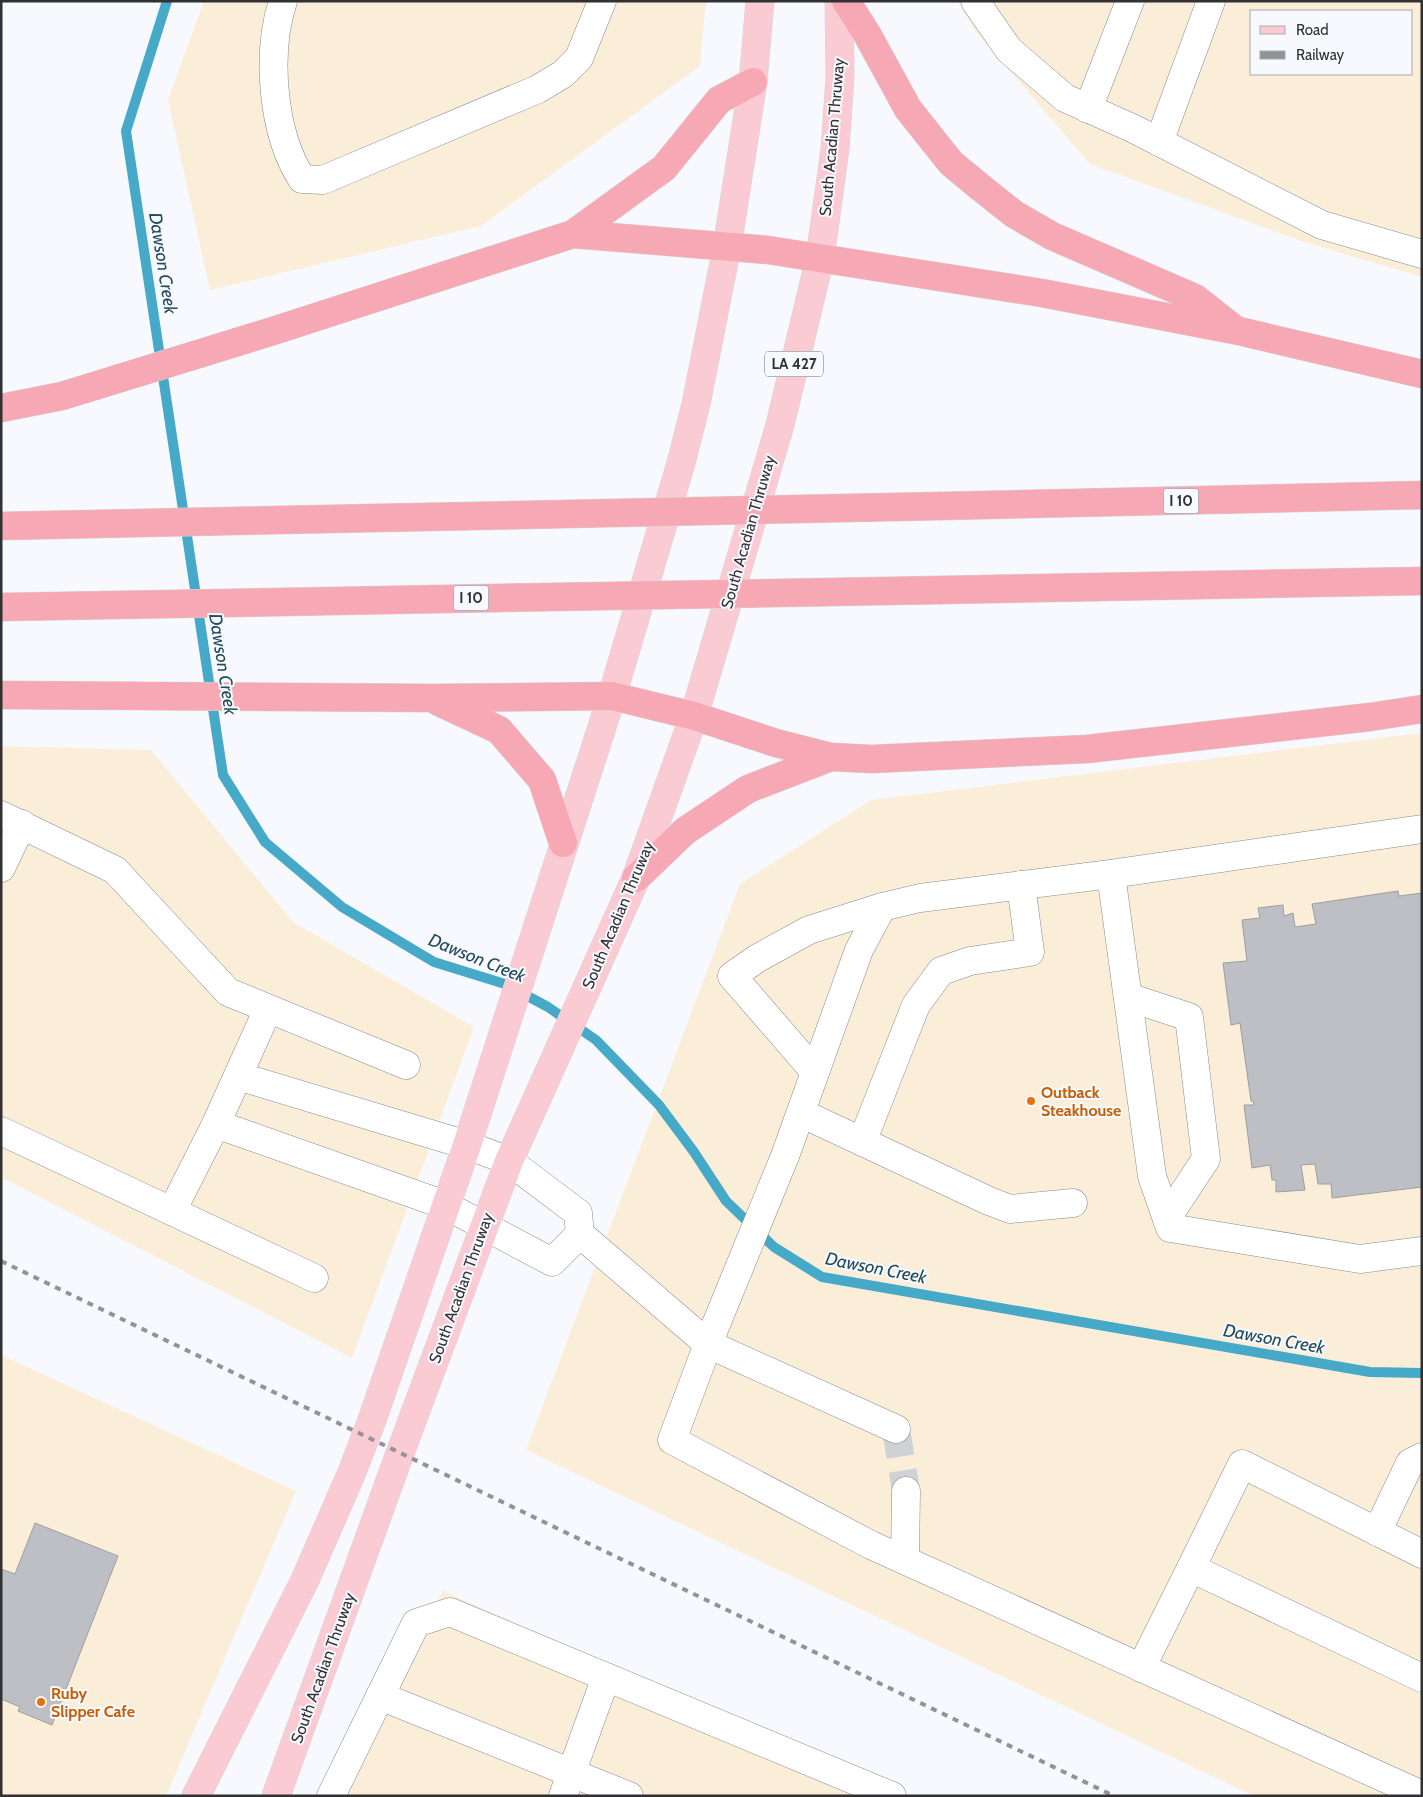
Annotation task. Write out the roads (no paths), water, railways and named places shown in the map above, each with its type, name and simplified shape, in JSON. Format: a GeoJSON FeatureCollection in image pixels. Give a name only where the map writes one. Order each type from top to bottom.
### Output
{"type":"FeatureCollection","features":[{"type":"Feature","properties":{"kind":"highway"},"geometry":{"type":"LineString","coordinates":[[846,1],[867,34],[908,109],[951,163],[1014,214],[1052,236],[1195,298],[1238,332]]}},
{"type":"Feature","properties":{"kind":"highway"},"geometry":{"type":"LineString","coordinates":[[1,408],[62,396],[273,331],[574,234],[664,168],[719,100],[753,82]]}},
{"type":"Feature","properties":{"kind":"highway"},"geometry":{"type":"LineString","coordinates":[[574,234],[768,250],[1042,293],[1238,332],[1422,374]]}},
{"type":"Feature","properties":{"kind":"highway","name":"I 10"},"geometry":{"type":"LineString","coordinates":[[1,526],[1422,495]]}},
{"type":"Feature","properties":{"kind":"highway","name":"I 10"},"geometry":{"type":"LineString","coordinates":[[1,607],[1422,581]]}},
{"type":"Feature","properties":{"kind":"highway"},"geometry":{"type":"LineString","coordinates":[[1,694],[299,698],[612,696],[694,716],[776,743],[831,757],[872,759],[1087,750],[1370,718],[1422,709]]}},
{"type":"Feature","properties":{"kind":"highway"},"geometry":{"type":"LineString","coordinates":[[431,698],[499,730],[542,780],[563,843]]}},
{"type":"Feature","properties":{"kind":"highway"},"geometry":{"type":"LineString","coordinates":[[636,878],[685,831],[748,789],[831,757]]}},
{"type":"Feature","properties":{"kind":"main road"},"geometry":{"type":"LineString","coordinates":[[196,1796],[304,1580],[352,1472],[467,1145],[612,696],[686,446],[696,404],[727,247],[753,82],[760,1]]}},
{"type":"Feature","properties":{"kind":"main road","name":"South Acadian Thruway"},"geometry":{"type":"LineString","coordinates":[[276,1796],[484,1225],[509,1161],[636,878],[694,716],[780,425],[820,258],[835,149],[840,86],[839,1]]}},
{"type":"Feature","properties":{"kind":"lane"},"geometry":{"type":"LineString","coordinates":[[283,1],[278,17],[273,94],[290,161],[302,179],[322,180],[538,89],[562,74],[579,58],[602,1]]}},
{"type":"Feature","properties":{"kind":"lane"},"geometry":{"type":"LineString","coordinates":[[975,1],[1009,50],[1065,98],[1159,142],[1322,225],[1422,254]]}},
{"type":"Feature","properties":{"kind":"lane"},"geometry":{"type":"LineString","coordinates":[[1088,109],[1130,1]]}},
{"type":"Feature","properties":{"kind":"lane"},"geometry":{"type":"LineString","coordinates":[[1159,142],[1210,1]]}},
{"type":"Feature","properties":{"kind":"lane"},"geometry":{"type":"LineString","coordinates":[[1,868],[12,820],[115,870],[228,992],[406,1065]]}},
{"type":"Feature","properties":{"kind":"lane"},"geometry":{"type":"LineString","coordinates":[[815,1072],[732,976],[758,958],[809,930],[882,907],[920,898],[1111,874],[1422,829]]}},
{"type":"Feature","properties":{"kind":"lane"},"geometry":{"type":"LineString","coordinates":[[1111,874],[1152,1176],[1170,1228],[1360,1259],[1422,1251]]}},
{"type":"Feature","properties":{"kind":"lane"},"geometry":{"type":"LineString","coordinates":[[862,1142],[916,1005],[942,971],[970,961],[1030,952],[1021,885]]}},
{"type":"Feature","properties":{"kind":"lane"},"geometry":{"type":"LineString","coordinates":[[882,907],[859,950],[785,1156],[723,1304],[672,1440],[905,1560],[1422,1795]]}},
{"type":"Feature","properties":{"kind":"lane"},"geometry":{"type":"LineString","coordinates":[[1128,996],[1188,1017],[1206,1159],[1167,1218]]}},
{"type":"Feature","properties":{"kind":"lane"},"geometry":{"type":"LineString","coordinates":[[172,1211],[216,1124],[268,1009]]}},
{"type":"Feature","properties":{"kind":"lane"},"geometry":{"type":"LineString","coordinates":[[238,1076],[467,1145],[509,1161],[578,1213],[580,1234],[708,1344],[896,1428]]}},
{"type":"Feature","properties":{"kind":"lane"},"geometry":{"type":"LineString","coordinates":[[801,1113],[989,1202],[1010,1209],[1073,1203]]}},
{"type":"Feature","properties":{"kind":"lane"},"geometry":{"type":"LineString","coordinates":[[216,1124],[446,1205],[552,1262],[580,1234]]}},
{"type":"Feature","properties":{"kind":"lane"},"geometry":{"type":"LineString","coordinates":[[1,1131],[314,1278]]}},
{"type":"Feature","properties":{"kind":"lane"},"geometry":{"type":"LineString","coordinates":[[1377,1532],[1410,1463],[1422,1457]]}},
{"type":"Feature","properties":{"kind":"lane"},"geometry":{"type":"LineString","coordinates":[[1141,1668],[1242,1464],[1422,1554]]}},
{"type":"Feature","properties":{"kind":"lane"},"geometry":{"type":"LineString","coordinates":[[905,1560],[906,1491]]}},
{"type":"Feature","properties":{"kind":"lane"},"geometry":{"type":"LineString","coordinates":[[1191,1568],[1422,1678]]}},
{"type":"Feature","properties":{"kind":"lane"},"geometry":{"type":"LineString","coordinates":[[331,1796],[416,1624],[450,1612],[892,1796]]}},
{"type":"Feature","properties":{"kind":"lane"},"geometry":{"type":"LineString","coordinates":[[567,1784],[606,1677]]}},
{"type":"Feature","properties":{"kind":"lane"},"geometry":{"type":"LineString","coordinates":[[380,1696],[567,1784],[628,1796]]}},
{"type":"Feature","properties":{"kind":"waterway","name":"Dawson Creek"},"geometry":{"type":"LineString","coordinates":[[167,1],[126,131],[223,775],[265,842],[342,907],[434,962],[505,984],[548,1007],[596,1040],[659,1105],[694,1152],[726,1201],[774,1247],[822,1277],[1370,1372],[1422,1373]]}},
{"type":"Feature","properties":{"kind":"tunnel"},"geometry":{"type":"LineString","coordinates":[[896,1429],[906,1491]]}},
{"type":"Feature","properties":{"kind":"railway"},"geometry":{"type":"LineString","coordinates":[[1,1261],[1114,1796]]}},
{"type":"Feature","properties":{"kind":"place","name":"Outback Steakhouse"},"geometry":{"type":"Point","coordinates":[1031,1101]}},
{"type":"Feature","properties":{"kind":"place","name":"Ruby Slipper Cafe"},"geometry":{"type":"Point","coordinates":[41,1702]}}]}
